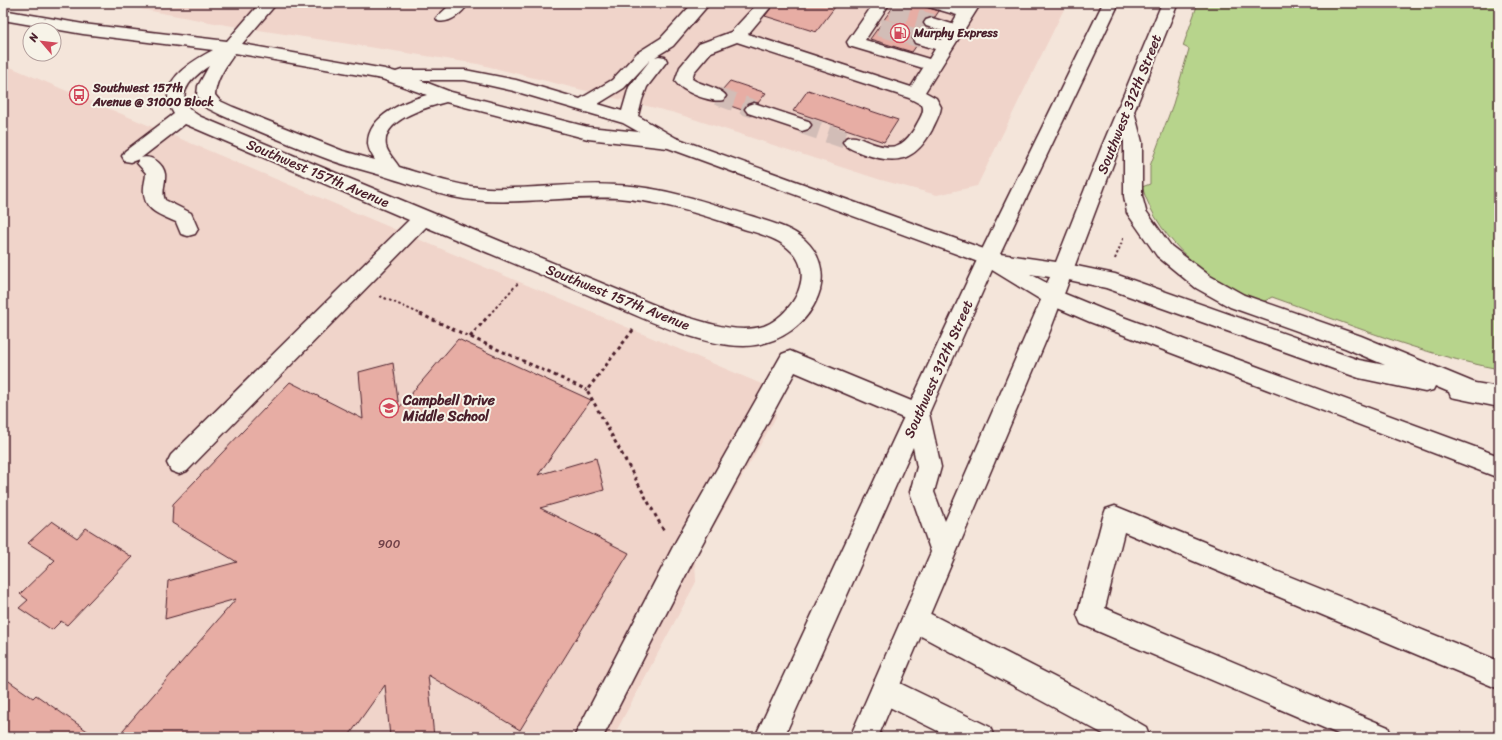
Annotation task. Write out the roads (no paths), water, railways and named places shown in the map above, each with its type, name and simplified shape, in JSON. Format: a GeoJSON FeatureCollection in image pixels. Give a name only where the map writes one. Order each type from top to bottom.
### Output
{"type":"FeatureCollection","features":[{"type":"Feature","properties":{"kind":"main road"},"geometry":{"type":"LineString","coordinates":[[188,230],[184,218],[158,205],[153,194],[156,172],[153,168],[138,159],[185,115],[177,106],[175,94],[179,83],[189,72],[230,48],[269,3]]}},
{"type":"Feature","properties":{"kind":"main road"},"geometry":{"type":"LineString","coordinates":[[444,18],[461,3]]}},
{"type":"Feature","properties":{"kind":"main road"},"geometry":{"type":"LineString","coordinates":[[582,105],[611,90],[643,57],[667,42],[702,3]]}},
{"type":"Feature","properties":{"kind":"main road"},"geometry":{"type":"LineString","coordinates":[[717,96],[687,85],[683,81],[683,76],[705,48],[737,36],[766,3]]}},
{"type":"Feature","properties":{"kind":"main road"},"geometry":{"type":"LineString","coordinates":[[916,94],[970,8],[932,3]]}},
{"type":"Feature","properties":{"kind":"main road","name":"Southwest 312th Street"},"geometry":{"type":"LineString","coordinates":[[769,737],[918,414],[988,258],[1111,3]]}},
{"type":"Feature","properties":{"kind":"main road","name":"Southwest 312th Street"},"geometry":{"type":"LineString","coordinates":[[864,737],[944,554],[1053,297],[1125,111],[1170,3]]}},
{"type":"Feature","properties":{"kind":"main road"},"geometry":{"type":"LineString","coordinates":[[884,7],[874,25],[856,42],[933,66]]}},
{"type":"Feature","properties":{"kind":"main road"},"geometry":{"type":"LineString","coordinates":[[3,15],[83,29],[230,48],[385,74],[465,75],[516,86],[629,119],[670,142],[988,258],[1108,280],[1359,369],[1499,397]]}},
{"type":"Feature","properties":{"kind":"main road"},"geometry":{"type":"LineString","coordinates":[[932,23],[956,30]]}},
{"type":"Feature","properties":{"kind":"main road"},"geometry":{"type":"LineString","coordinates":[[737,36],[916,94],[928,101],[932,106],[931,114],[914,144],[908,149],[890,154],[852,142]]}},
{"type":"Feature","properties":{"kind":"main road"},"geometry":{"type":"LineString","coordinates":[[921,39],[946,46]]}},
{"type":"Feature","properties":{"kind":"main road"},"geometry":{"type":"LineString","coordinates":[[629,119],[633,96],[636,89],[659,61],[667,42]]}},
{"type":"Feature","properties":{"kind":"main road","name":"Southwest 157th Avenue"},"geometry":{"type":"LineString","coordinates":[[185,115],[204,126],[672,321],[732,336],[753,336],[772,332],[787,323],[810,293],[813,277],[810,259],[798,245],[780,235],[731,216],[673,200],[643,194],[604,191],[509,195],[476,193],[436,186],[392,171],[347,159],[227,111],[210,102],[206,95],[208,83],[230,48]]}},
{"type":"Feature","properties":{"kind":"main road"},"geometry":{"type":"LineString","coordinates":[[385,74],[446,96],[588,133],[670,142]]}},
{"type":"Feature","properties":{"kind":"main road"},"geometry":{"type":"LineString","coordinates":[[392,171],[381,154],[377,144],[381,130],[393,118],[413,105],[446,96]]}},
{"type":"Feature","properties":{"kind":"main road"},"geometry":{"type":"LineString","coordinates":[[754,108],[802,125]]}},
{"type":"Feature","properties":{"kind":"main road"},"geometry":{"type":"LineString","coordinates":[[1125,111],[1133,142],[1133,196],[1137,213],[1164,251],[1180,264],[1203,282],[1237,301],[1353,342],[1474,393]]}},
{"type":"Feature","properties":{"kind":"main road"},"geometry":{"type":"LineString","coordinates":[[179,463],[424,217]]}},
{"type":"Feature","properties":{"kind":"main road"},"geometry":{"type":"LineString","coordinates":[[988,258],[1053,297],[1097,316],[1499,467]]}},
{"type":"Feature","properties":{"kind":"main road"},"geometry":{"type":"LineString","coordinates":[[588,737],[685,550],[790,360],[918,414],[929,467],[922,492],[944,554]]}},
{"type":"Feature","properties":{"kind":"main road"},"geometry":{"type":"LineString","coordinates":[[1378,737],[1090,615],[1115,517],[1499,675]]}},
{"type":"Feature","properties":{"kind":"main road"},"geometry":{"type":"LineString","coordinates":[[915,619],[1093,712],[1136,737]]}},
{"type":"Feature","properties":{"kind":"main road"},"geometry":{"type":"LineString","coordinates":[[885,690],[980,737]]}},
{"type":"Feature","properties":{"kind":"tunnel"},"geometry":{"type":"LineString","coordinates":[[891,11],[932,23]]}},
{"type":"Feature","properties":{"kind":"tunnel"},"geometry":{"type":"LineString","coordinates":[[879,27],[921,39]]}},
{"type":"Feature","properties":{"kind":"tunnel"},"geometry":{"type":"LineString","coordinates":[[717,96],[754,109]]}},
{"type":"Feature","properties":{"kind":"tunnel"},"geometry":{"type":"LineString","coordinates":[[802,125],[852,142]]}},
{"type":"Feature","properties":{"kind":"place","name":"Murphy Express"},"geometry":{"type":"Point","coordinates":[900,33]}},
{"type":"Feature","properties":{"kind":"place","name":"Southwest 157th Avenue @ 31000 Block"},"geometry":{"type":"Point","coordinates":[79,95]}},
{"type":"Feature","properties":{"kind":"place","name":"Campbell Drive Middle School"},"geometry":{"type":"Point","coordinates":[389,408]}}]}
